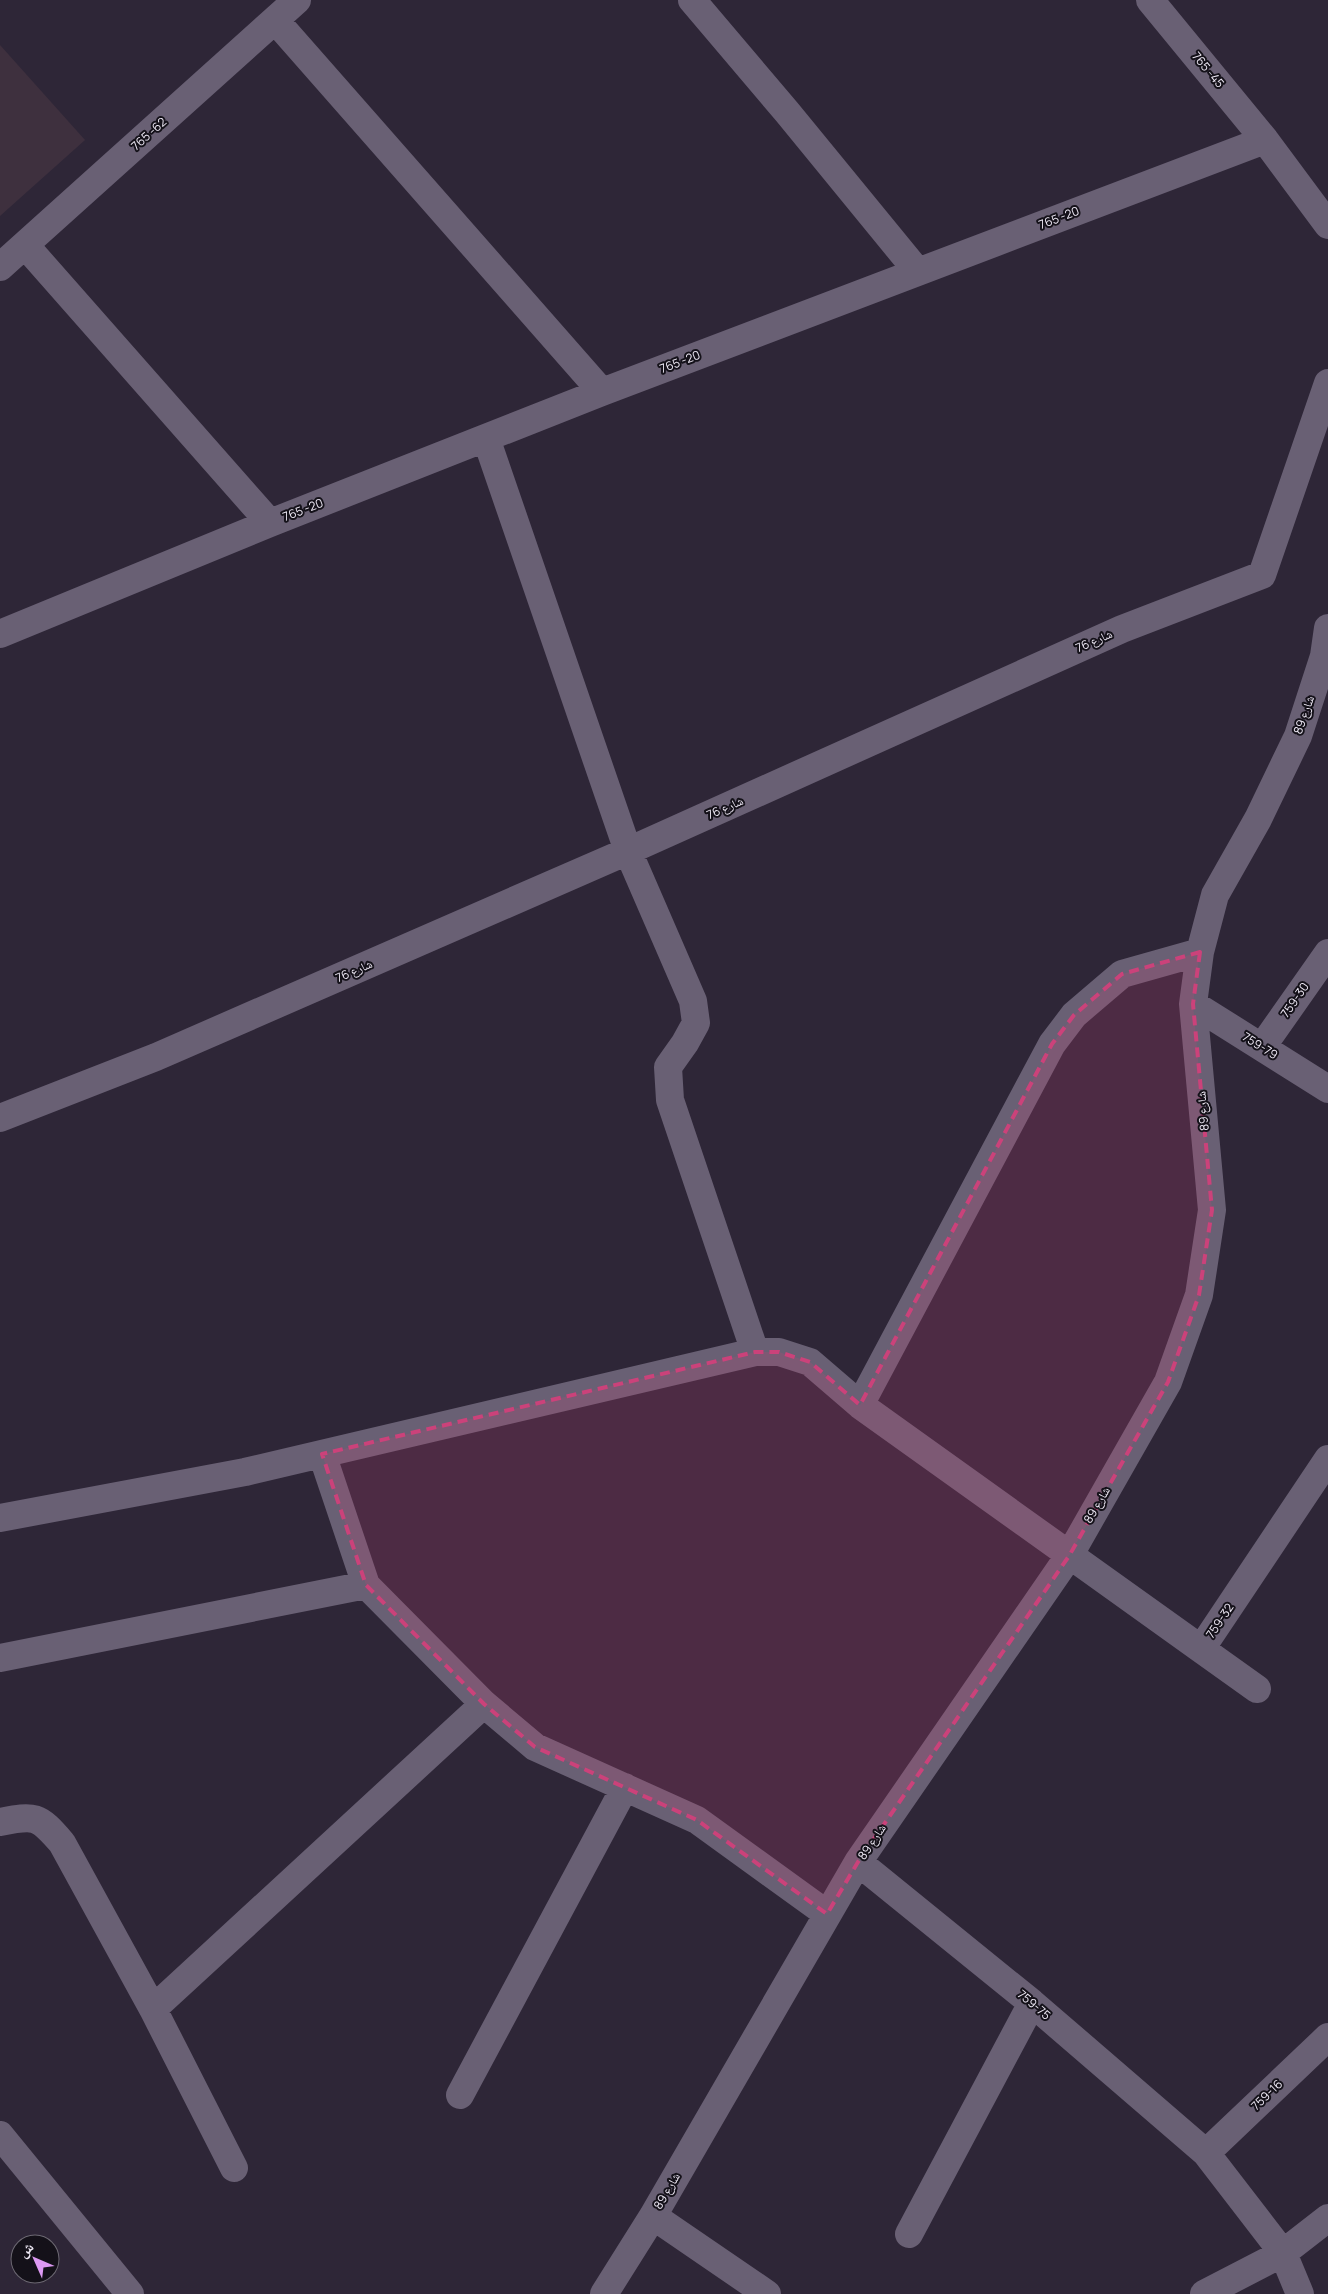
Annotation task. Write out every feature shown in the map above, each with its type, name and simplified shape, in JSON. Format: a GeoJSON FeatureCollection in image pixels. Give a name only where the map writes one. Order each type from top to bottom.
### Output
{"type":"FeatureCollection","features":[{"type":"Feature","properties":{"kind":"street","name":"765 -62"},"geometry":{"type":"LineString","coordinates":[[0,267],[297,0]]}},
{"type":"Feature","properties":{"kind":"street"},"geometry":{"type":"LineString","coordinates":[[692,0],[918,272]]}},
{"type":"Feature","properties":{"kind":"street","name":"765 -45"},"geometry":{"type":"LineString","coordinates":[[1150,0],[1265,140]]}},
{"type":"Feature","properties":{"kind":"street"},"geometry":{"type":"LineString","coordinates":[[275,20],[602,392]]}},
{"type":"Feature","properties":{"kind":"street"},"geometry":{"type":"LineString","coordinates":[[1265,140],[1328,225]]}},
{"type":"Feature","properties":{"kind":"street","name":"765 -20"},"geometry":{"type":"LineString","coordinates":[[0,634],[270,523],[602,392],[1265,140]]}},
{"type":"Feature","properties":{"kind":"street"},"geometry":{"type":"LineString","coordinates":[[25,245],[270,523]]}},
{"type":"Feature","properties":{"kind":"street","name":"شارع 76"},"geometry":{"type":"LineString","coordinates":[[0,1118],[156,1057],[628,851],[1122,629],[1262,575],[1328,383]]}},
{"type":"Feature","properties":{"kind":"street"},"geometry":{"type":"LineString","coordinates":[[486,438],[628,851],[693,1001],[696,1023],[668,1067],[670,1100],[755,1352]]}},
{"type":"Feature","properties":{"kind":"street","name":"شارع 89"},"geometry":{"type":"LineString","coordinates":[[604,2294],[653,2216],[858,1862],[1069,1556],[1168,1382],[1199,1295],[1212,1210],[1193,1004],[1200,952],[1215,895],[1258,819],[1298,736],[1324,656],[1328,628]]}},
{"type":"Feature","properties":{"kind":"street"},"geometry":{"type":"LineString","coordinates":[[860,1405],[1052,1044],[1074,1015],[1122,974],[1200,952]]}},
{"type":"Feature","properties":{"kind":"street","name":"759-30"},"geometry":{"type":"LineString","coordinates":[[1262,1047],[1328,952]]}},
{"type":"Feature","properties":{"kind":"street","name":"759-79"},"geometry":{"type":"LineString","coordinates":[[1193,1004],[1328,1089]]}},
{"type":"Feature","properties":{"kind":"street","name":"759-32"},"geometry":{"type":"LineString","coordinates":[[0,1518],[245,1472],[755,1352],[779,1352],[810,1362],[860,1405],[1069,1556],[1202,1649],[1328,1459]]}},
{"type":"Feature","properties":{"kind":"street"},"geometry":{"type":"LineString","coordinates":[[322,1454],[366,1586],[484,1704],[535,1746],[697,1820],[827,1914]]}},
{"type":"Feature","properties":{"kind":"street"},"geometry":{"type":"LineString","coordinates":[[0,1658],[366,1586]]}},
{"type":"Feature","properties":{"kind":"street"},"geometry":{"type":"LineString","coordinates":[[1202,1649],[1257,1689]]}},
{"type":"Feature","properties":{"kind":"street"},"geometry":{"type":"LineString","coordinates":[[153,2009],[484,1704]]}},
{"type":"Feature","properties":{"kind":"street"},"geometry":{"type":"LineString","coordinates":[[460,2095],[626,1787]]}},
{"type":"Feature","properties":{"kind":"street"},"geometry":{"type":"LineString","coordinates":[[0,1822],[28,1817],[44,1823],[62,1842],[153,2009],[234,2168]]}},
{"type":"Feature","properties":{"kind":"street","name":"759-75"},"geometry":{"type":"LineString","coordinates":[[858,1862],[1032,2003],[1206,2153],[1283,2253],[1300,2294]]}},
{"type":"Feature","properties":{"kind":"street"},"geometry":{"type":"LineString","coordinates":[[909,2234],[1032,2003]]}},
{"type":"Feature","properties":{"kind":"street","name":"759-16"},"geometry":{"type":"LineString","coordinates":[[1206,2153],[1328,2037]]}},
{"type":"Feature","properties":{"kind":"street"},"geometry":{"type":"LineString","coordinates":[[0,2135],[130,2294]]}},
{"type":"Feature","properties":{"kind":"street"},"geometry":{"type":"LineString","coordinates":[[653,2216],[766,2294]]}},
{"type":"Feature","properties":{"kind":"street"},"geometry":{"type":"LineString","coordinates":[[1204,2294],[1283,2253],[1328,2218]]}},
{"type":"Feature","properties":{"kind":"highlighted area"},"geometry":{"type":"Polygon","coordinates":[[[1200,952],[1193,1004],[1212,1210],[1199,1295],[1168,1382],[1069,1556],[858,1862],[827,1914],[697,1820],[535,1747],[484,1704],[366,1585],[322,1454],[755,1352],[779,1352],[810,1362],[860,1405],[1052,1044],[1074,1015],[1122,974],[1200,952]]]}},
{"type":"Feature","properties":{"kind":"shaded area"},"geometry":{"type":"Polygon","coordinates":[[[0,45],[85,140],[0,216],[0,45]]]}}]}
